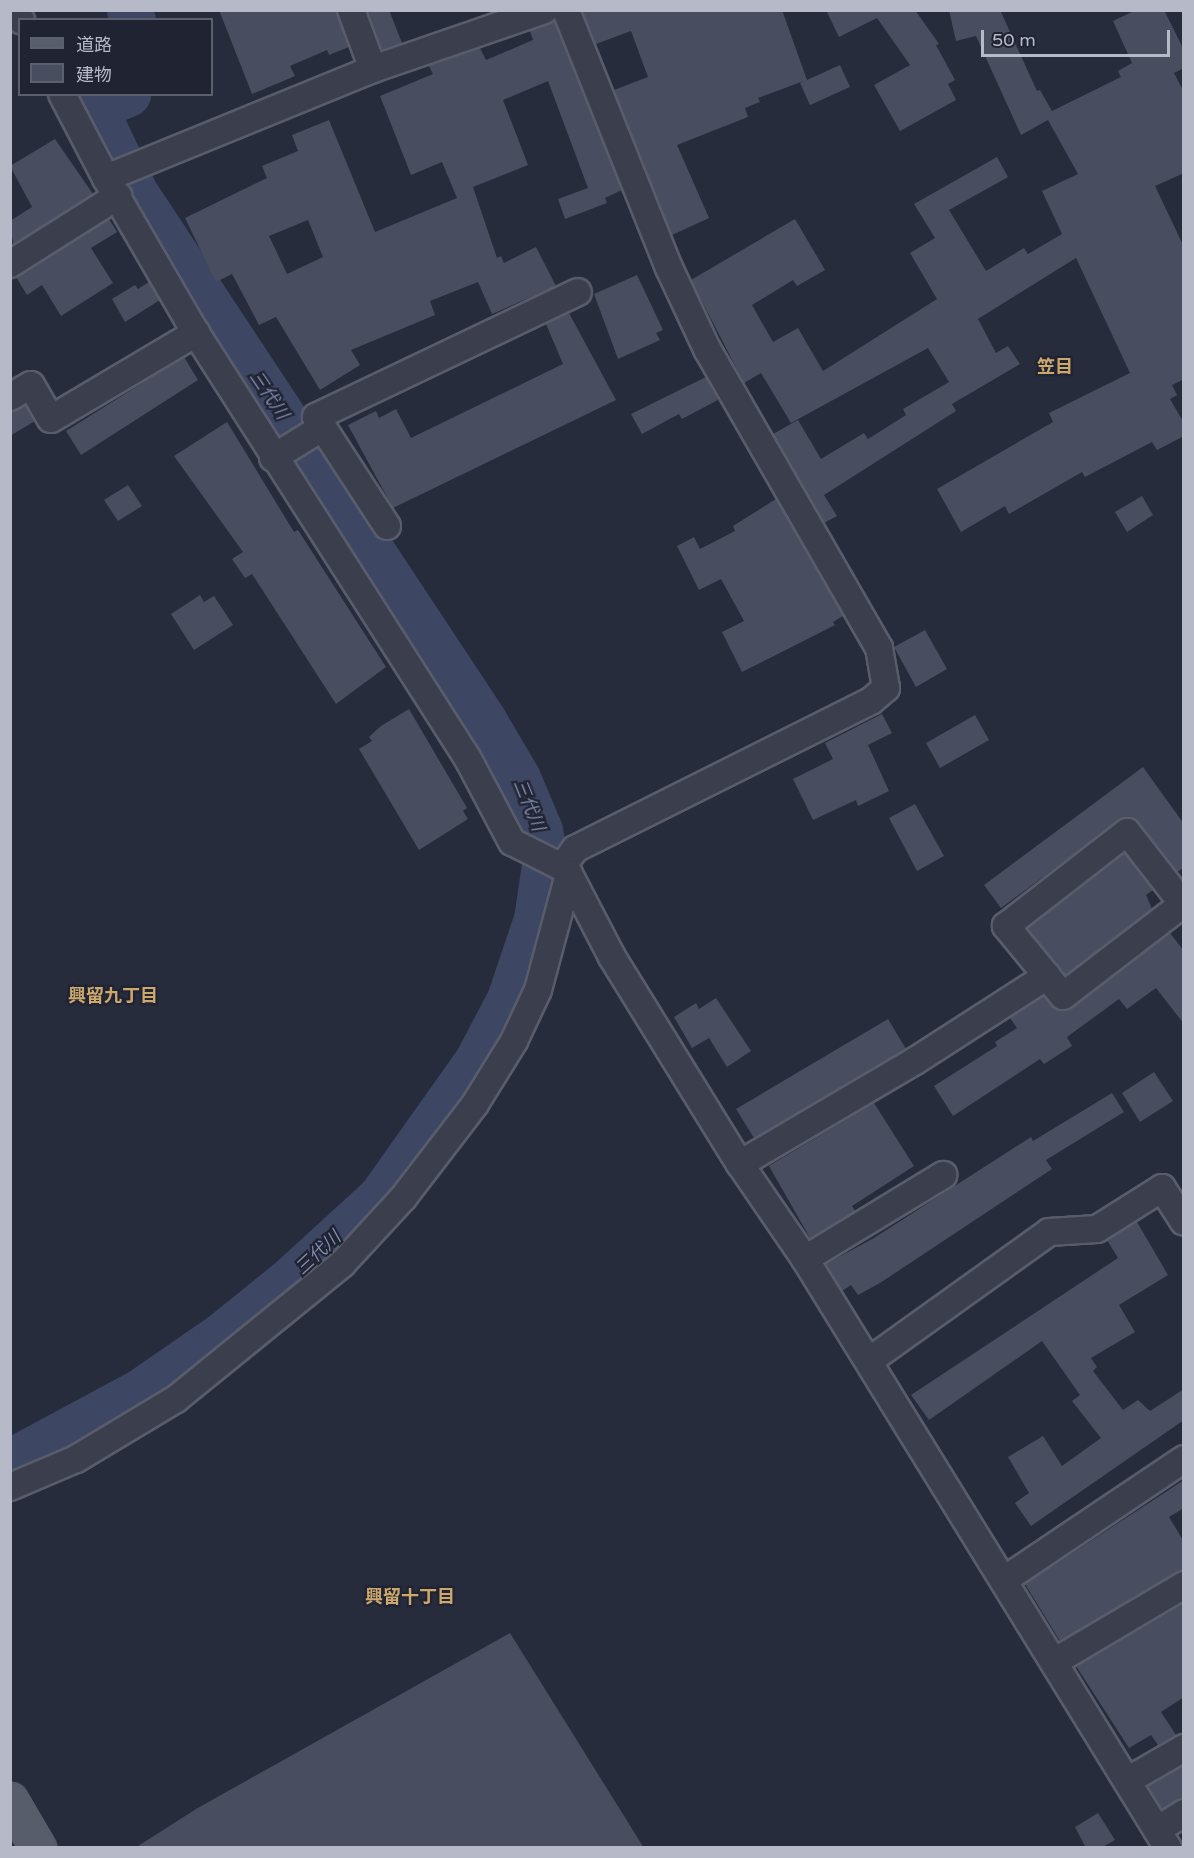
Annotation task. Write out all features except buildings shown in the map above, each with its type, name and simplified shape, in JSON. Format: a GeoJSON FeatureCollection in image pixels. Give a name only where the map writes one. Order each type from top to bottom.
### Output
{"type":"FeatureCollection","features":[{"type":"Feature","properties":{"kind":"main road"},"geometry":{"type":"LineString","coordinates":[[10,1800],[38,1848]]}},
{"type":"Feature","properties":{"kind":"street"},"geometry":{"type":"LineString","coordinates":[[351,10],[373,69]]}},
{"type":"Feature","properties":{"kind":"street"},"geometry":{"type":"LineString","coordinates":[[10,264],[112,183],[144,161],[373,69],[544,10]]}},
{"type":"Feature","properties":{"kind":"street"},"geometry":{"type":"LineString","coordinates":[[10,1487],[76,1459],[176,1399],[311,1292],[396,1207],[475,1104],[514,1041],[548,961],[566,871],[575,849],[871,701],[886,688],[879,648],[707,349],[674,278],[566,10]]}},
{"type":"Feature","properties":{"kind":"street"},"geometry":{"type":"LineString","coordinates":[[64,96],[196,333],[279,455],[468,759],[512,842],[566,871],[612,957],[740,1164],[806,1259],[1163,1839],[1184,1813]]}},
{"type":"Feature","properties":{"kind":"street"},"geometry":{"type":"LineString","coordinates":[[387,526],[317,432],[316,417],[578,292]]}},
{"type":"Feature","properties":{"kind":"street"},"geometry":{"type":"LineString","coordinates":[[10,397],[31,385],[51,419],[196,333]]}},
{"type":"Feature","properties":{"kind":"street"},"geometry":{"type":"LineString","coordinates":[[279,455],[317,432]]}},
{"type":"Feature","properties":{"kind":"street"},"geometry":{"type":"LineString","coordinates":[[1127,832],[1183,904],[1178,921],[1063,996],[1047,976],[1006,926],[1127,832]]}},
{"type":"Feature","properties":{"kind":"street"},"geometry":{"type":"LineString","coordinates":[[740,1164],[915,1061],[1047,976]]}},
{"type":"Feature","properties":{"kind":"street"},"geometry":{"type":"LineString","coordinates":[[806,1259],[943,1175]]}},
{"type":"Feature","properties":{"kind":"street"},"geometry":{"type":"LineString","coordinates":[[869,1361],[1049,1232],[1097,1229],[1162,1188],[1184,1222]]}},
{"type":"Feature","properties":{"kind":"street"},"geometry":{"type":"LineString","coordinates":[[1004,1580],[1184,1459]]}},
{"type":"Feature","properties":{"kind":"street"},"geometry":{"type":"LineString","coordinates":[[1054,1662],[1184,1585]]}},
{"type":"Feature","properties":{"kind":"street"},"geometry":{"type":"LineString","coordinates":[[1127,1781],[1184,1748]]}},
{"type":"Feature","properties":{"kind":"waterway","name":"三代川"},"geometry":{"type":"LineString","coordinates":[[129,10],[132,18]]}},
{"type":"Feature","properties":{"kind":"waterway","name":"三代川"},"geometry":{"type":"LineString","coordinates":[[10,1461],[140,1391],[221,1335],[288,1281],[380,1197],[477,1060],[509,999],[536,919],[545,858],[540,830],[518,778],[484,720],[135,192],[95,108],[123,96]]}},
{"type":"Feature","properties":{"kind":"district","name":"笠目"},"geometry":{"type":"Point","coordinates":[1055,367]}},
{"type":"Feature","properties":{"kind":"district","name":"興留九丁目"},"geometry":{"type":"Point","coordinates":[113,996]}},
{"type":"Feature","properties":{"kind":"district","name":"興留十丁目"},"geometry":{"type":"Point","coordinates":[410,1597]}}]}
